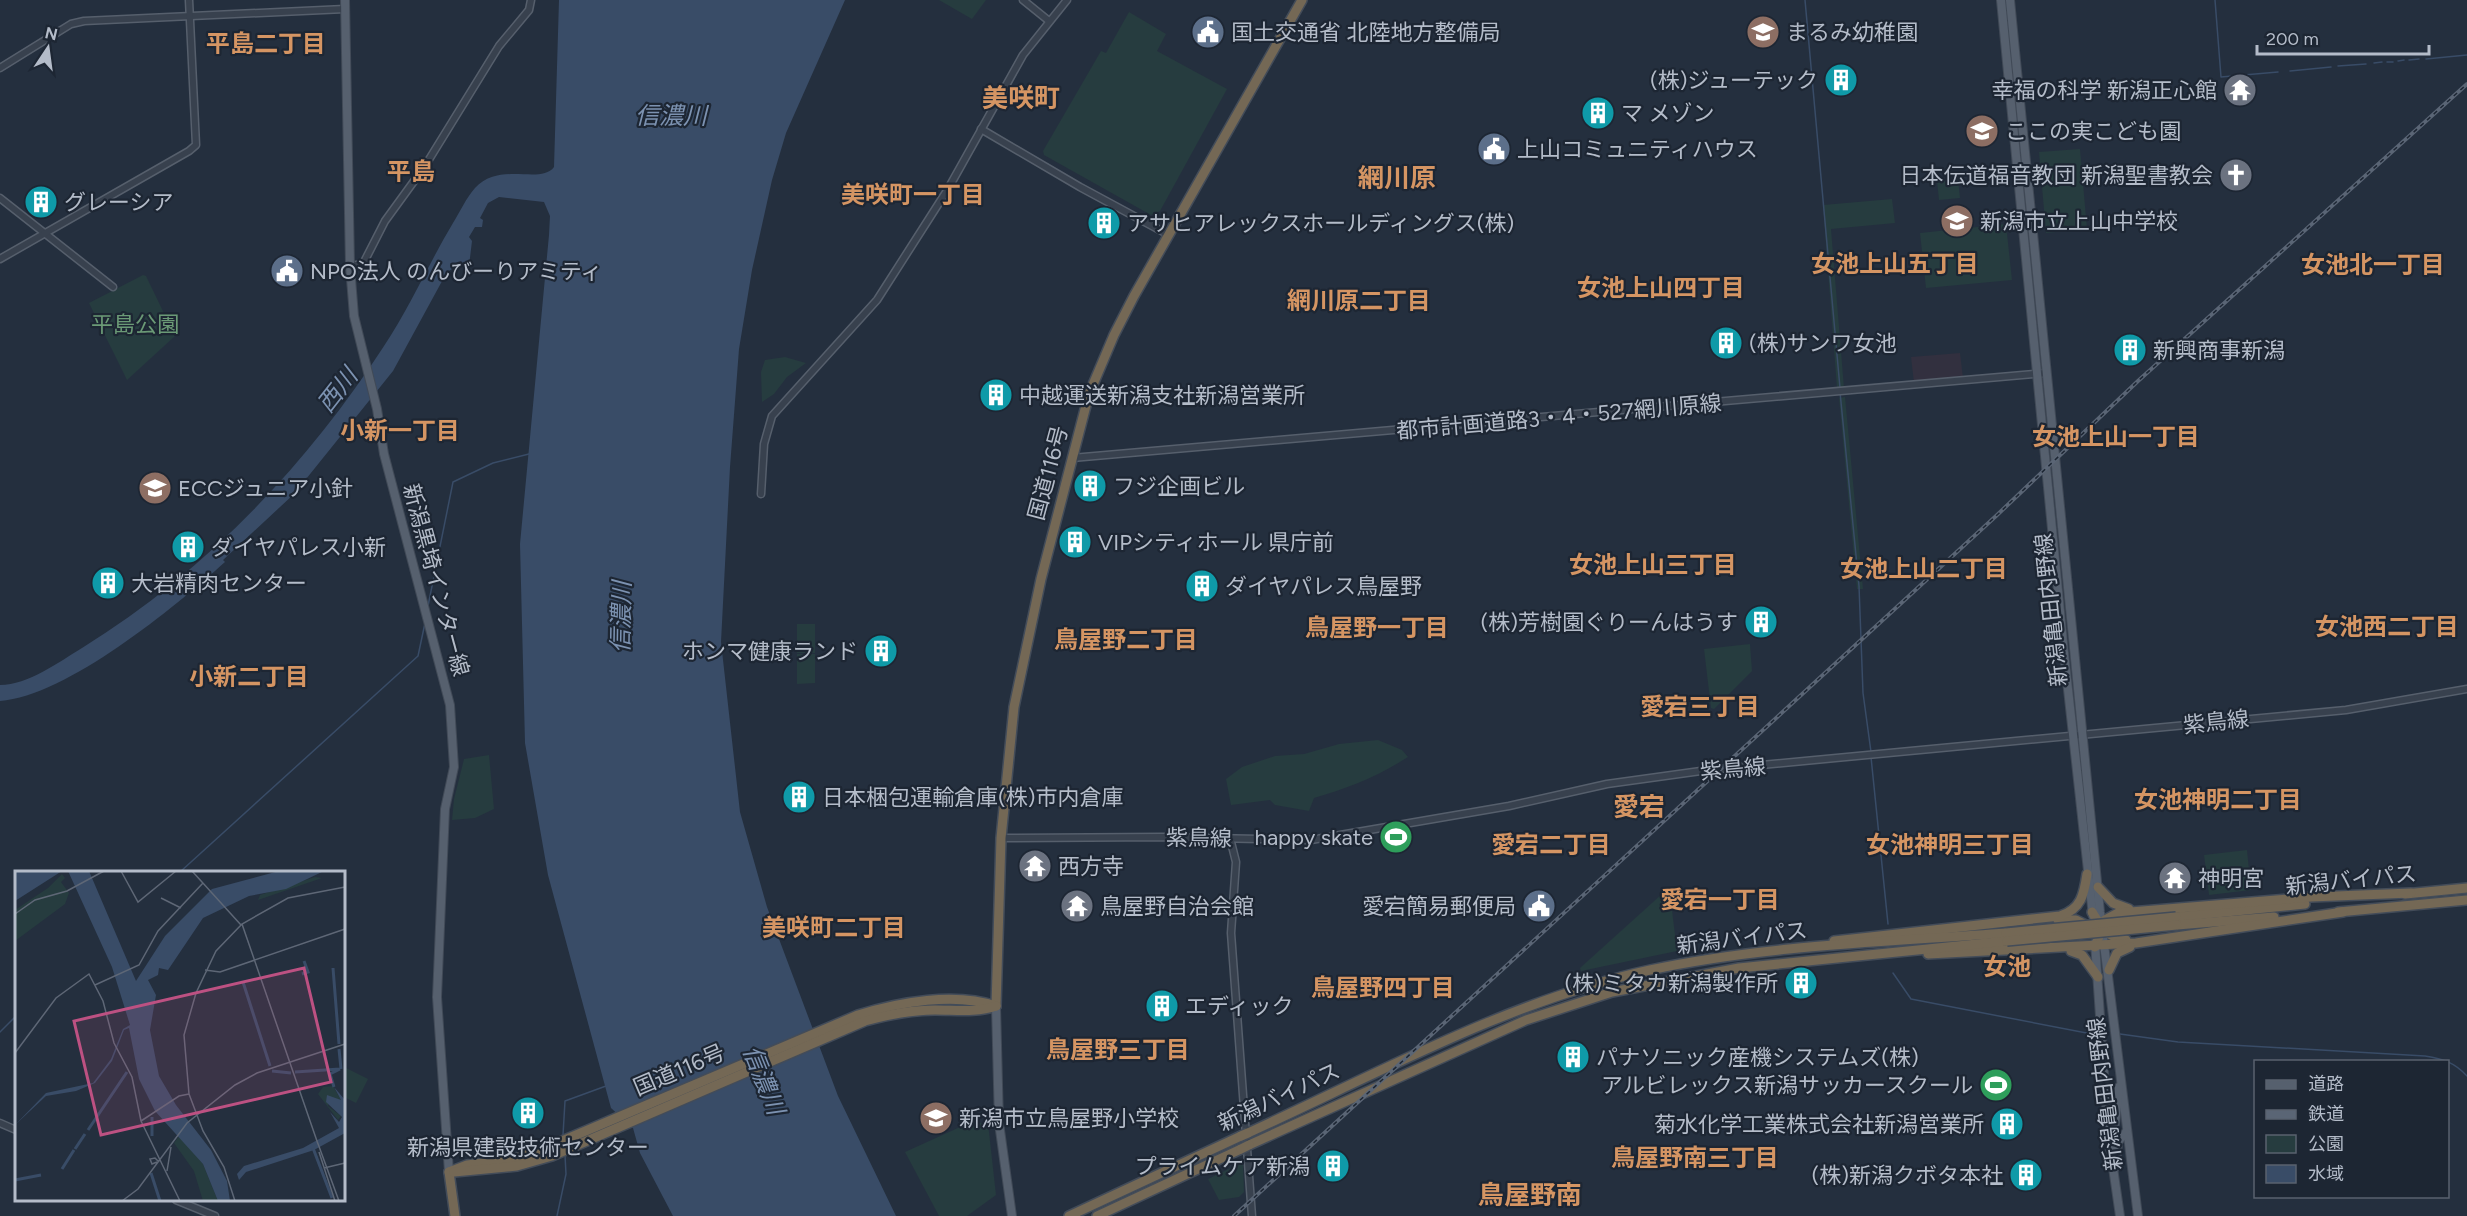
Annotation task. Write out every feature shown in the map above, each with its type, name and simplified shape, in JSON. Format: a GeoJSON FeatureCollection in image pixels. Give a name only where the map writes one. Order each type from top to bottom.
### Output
{"type":"FeatureCollection","features":[{"type":"Feature","properties":{"kind":"highway","name":"国道116号"},"geometry":{"type":"LineString","coordinates":[[448,1172],[467,1165],[514,1160],[550,1152],[847,1020],[885,1011],[980,1011],[996,1006],[1000,838],[1014,707],[1041,579],[1089,394],[1114,335],[1302,0]]}},
{"type":"Feature","properties":{"kind":"highway"},"geometry":{"type":"LineString","coordinates":[[1784,951],[1850,938],[2060,916],[2076,908],[2084,895],[2087,874]]}},
{"type":"Feature","properties":{"kind":"highway"},"geometry":{"type":"LineString","coordinates":[[2098,887],[2113,903],[2134,910]]}},
{"type":"Feature","properties":{"kind":"highway","name":"新潟バイパス"},"geometry":{"type":"LineString","coordinates":[[1097,1216],[1481,1039],[1571,1004],[1652,982],[1791,962],[2006,937],[2177,921],[2467,888]]}},
{"type":"Feature","properties":{"kind":"highway"},"geometry":{"type":"LineString","coordinates":[[2054,949],[2080,943],[2097,922],[2109,916],[2134,910],[2411,893]]}},
{"type":"Feature","properties":{"kind":"highway","name":"新潟バイパス"},"geometry":{"type":"LineString","coordinates":[[2177,921],[2343,912],[2467,900]]}},
{"type":"Feature","properties":{"kind":"highway"},"geometry":{"type":"LineString","coordinates":[[1791,962],[2100,946],[2167,939],[2343,912]]}},
{"type":"Feature","properties":{"kind":"highway"},"geometry":{"type":"LineString","coordinates":[[2040,919],[2097,922],[2111,938],[2167,939]]}},
{"type":"Feature","properties":{"kind":"highway"},"geometry":{"type":"LineString","coordinates":[[2097,922],[2100,946]]}},
{"type":"Feature","properties":{"kind":"highway","name":"新潟バイパス"},"geometry":{"type":"LineString","coordinates":[[1070,1216],[1482,1025],[1568,993],[1651,970],[1784,951],[2006,937]]}},
{"type":"Feature","properties":{"kind":"highway"},"geometry":{"type":"LineString","coordinates":[[2109,970],[2118,953],[2124,948],[2167,939]]}},
{"type":"Feature","properties":{"kind":"highway"},"geometry":{"type":"LineString","coordinates":[[2054,949],[2082,955],[2098,977]]}},
{"type":"Feature","properties":{"kind":"highway"},"geometry":{"type":"LineString","coordinates":[[448,1172],[455,1216]]}},
{"type":"Feature","properties":{"kind":"main road","name":"新潟黒埼インター線"},"geometry":{"type":"LineString","coordinates":[[345,0],[350,266],[354,316],[375,404],[384,454],[450,705],[454,767],[445,810],[437,997],[448,1172]]}},
{"type":"Feature","properties":{"kind":"main road","name":"新潟亀田内野線"},"geometry":{"type":"LineString","coordinates":[[2001,0],[2037,374],[2098,887],[2097,922]]}},
{"type":"Feature","properties":{"kind":"main road","name":"新潟亀田内野線"},"geometry":{"type":"LineString","coordinates":[[2010,0],[2078,734],[2087,874],[2097,922]]}},
{"type":"Feature","properties":{"kind":"main road","name":"新潟亀田内野線"},"geometry":{"type":"LineString","coordinates":[[2100,946],[2109,970],[2126,1132],[2138,1216]]}},
{"type":"Feature","properties":{"kind":"main road","name":"新潟亀田内野線"},"geometry":{"type":"LineString","coordinates":[[2100,946],[2098,977],[2108,1133],[2120,1216]]}},
{"type":"Feature","properties":{"kind":"main road"},"geometry":{"type":"LineString","coordinates":[[996,1006],[999,1123],[1012,1216]]}},
{"type":"Feature","properties":{"kind":"main road"},"geometry":{"type":"LineString","coordinates":[[2108,1133],[2115,1124],[2116,1099],[2121,1080]]}},
{"type":"Feature","properties":{"kind":"main road"},"geometry":{"type":"LineString","coordinates":[[2114,1174],[2118,1142],[2126,1132]]}},
{"type":"Feature","properties":{"kind":"street"},"geometry":{"type":"LineString","coordinates":[[0,259],[189,151],[195,145],[189,0]]}},
{"type":"Feature","properties":{"kind":"street"},"geometry":{"type":"LineString","coordinates":[[350,266],[363,264],[385,221],[426,166],[499,46],[529,10],[531,0]]}},
{"type":"Feature","properties":{"kind":"street"},"geometry":{"type":"LineString","coordinates":[[1023,0],[1049,21]]}},
{"type":"Feature","properties":{"kind":"street"},"geometry":{"type":"LineString","coordinates":[[761,494],[764,444],[772,416],[877,300],[912,248],[1023,55],[1067,0]]}},
{"type":"Feature","properties":{"kind":"street"},"geometry":{"type":"LineString","coordinates":[[0,68],[29,47],[70,24],[100,19],[345,9]]}},
{"type":"Feature","properties":{"kind":"street"},"geometry":{"type":"LineString","coordinates":[[981,129],[1080,187],[1169,235]]}},
{"type":"Feature","properties":{"kind":"street"},"geometry":{"type":"LineString","coordinates":[[0,198],[113,287]]}},
{"type":"Feature","properties":{"kind":"street","name":"都市計画道路3・4・527網川原線"},"geometry":{"type":"LineString","coordinates":[[1072,458],[2046,373]]}},
{"type":"Feature","properties":{"kind":"street","name":"紫鳥線"},"geometry":{"type":"LineString","coordinates":[[1000,838],[1311,840],[1509,806],[1607,784],[1707,770],[2346,710],[2467,690]]}},
{"type":"Feature","properties":{"kind":"street"},"geometry":{"type":"LineString","coordinates":[[1230,838],[1236,862],[1231,933],[1252,1216]]}},
{"type":"Feature","properties":{"kind":"street"},"geometry":{"type":"LineString","coordinates":[[0,1123],[15,1130]]}},
{"type":"Feature","properties":{"kind":"street"},"geometry":{"type":"LineString","coordinates":[[178,1201],[215,1216]]}},
{"type":"Feature","properties":{"kind":"shaded area"},"geometry":{"type":"Polygon","coordinates":[[[1960,353],[1963,378],[1914,383],[1911,357],[1960,353]]]}},
{"type":"Feature","properties":{"kind":"green space"},"geometry":{"type":"Polygon","coordinates":[[[939,0],[986,0],[972,19],[939,0]]]}},
{"type":"Feature","properties":{"kind":"green space"},"geometry":{"type":"Polygon","coordinates":[[[1129,12],[1166,34],[1157,51],[1227,89],[1160,211],[1151,215],[1044,155],[1043,151],[1101,51],[1106,53],[1129,12]]]}},
{"type":"Feature","properties":{"kind":"green space"},"geometry":{"type":"Polygon","coordinates":[[[2080,149],[2087,229],[2046,233],[2039,152],[2080,149]]]}},
{"type":"Feature","properties":{"kind":"green space"},"geometry":{"type":"Polygon","coordinates":[[[1958,179],[1960,198],[1939,200],[1937,181],[1958,179]]]}},
{"type":"Feature","properties":{"kind":"green space"},"geometry":{"type":"Polygon","coordinates":[[[1892,199],[1895,223],[1831,229],[1844,388],[1837,388],[1823,205],[1892,199]]]}},
{"type":"Feature","properties":{"kind":"green space"},"geometry":{"type":"Polygon","coordinates":[[[2006,224],[2012,280],[1926,288],[1920,233],[2006,224]]]}},
{"type":"Feature","properties":{"kind":"green space","name":"平島公園"},"geometry":{"type":"Polygon","coordinates":[[[143,275],[146,276],[175,336],[127,380],[89,303],[143,275]]]}},
{"type":"Feature","properties":{"kind":"green space"},"geometry":{"type":"Polygon","coordinates":[[[785,357],[806,363],[787,377],[774,394],[762,402],[761,372],[765,360],[785,357]]]}},
{"type":"Feature","properties":{"kind":"green space"},"geometry":{"type":"Polygon","coordinates":[[[1845,397],[1863,589],[1857,589],[1839,398],[1845,397]]]}},
{"type":"Feature","properties":{"kind":"green space"},"geometry":{"type":"Polygon","coordinates":[[[797,624],[815,624],[815,653],[797,653],[797,624]]]}},
{"type":"Feature","properties":{"kind":"green space"},"geometry":{"type":"Polygon","coordinates":[[[1750,644],[1752,671],[1714,709],[1711,708],[1704,649],[1750,644]]]}},
{"type":"Feature","properties":{"kind":"green space"},"geometry":{"type":"Polygon","coordinates":[[[797,654],[815,654],[815,683],[797,684],[797,654]]]}},
{"type":"Feature","properties":{"kind":"green space"},"geometry":{"type":"Polygon","coordinates":[[[1378,740],[1402,750],[1408,757],[1362,781],[1314,798],[1309,811],[1275,805],[1270,800],[1231,805],[1226,779],[1242,767],[1275,756],[1304,754],[1339,744],[1378,740]]]}},
{"type":"Feature","properties":{"kind":"green space"},"geometry":{"type":"Polygon","coordinates":[[[489,755],[494,809],[475,818],[452,820],[454,799],[464,759],[489,755]]]}},
{"type":"Feature","properties":{"kind":"green space"},"geometry":{"type":"Polygon","coordinates":[[[2247,850],[2251,890],[2209,895],[2204,855],[2247,850]]]}},
{"type":"Feature","properties":{"kind":"green space"},"geometry":{"type":"Polygon","coordinates":[[[1662,894],[1671,902],[1677,951],[1581,971],[1580,968],[1662,894]]]}},
{"type":"Feature","properties":{"kind":"green space"},"geometry":{"type":"Polygon","coordinates":[[[345,1068],[368,1079],[356,1103],[345,1098],[345,1068]]]}},
{"type":"Feature","properties":{"kind":"green space"},"geometry":{"type":"Polygon","coordinates":[[[969,1123],[988,1123],[996,1195],[967,1216],[939,1216],[905,1152],[969,1123]]]}},
{"type":"Feature","properties":{"kind":"green space"},"geometry":{"type":"Polygon","coordinates":[[[1243,1162],[1244,1192],[1239,1197],[1219,1200],[1208,1179],[1243,1162]]]}},
{"type":"Feature","properties":{"kind":"water","name":"信濃川"},"geometry":{"type":"Polygon","coordinates":[[[559,0],[845,0],[786,133],[772,180],[752,270],[739,349],[721,642],[740,812],[767,907],[838,1096],[896,1216],[673,1216],[640,1153],[633,1128],[611,1108],[548,875],[525,743],[520,544],[549,235],[550,216],[544,202],[499,197],[488,203],[480,218],[483,220],[482,227],[475,227],[469,237],[472,241],[469,266],[457,266],[447,272],[393,371],[294,494],[223,560],[225,562],[150,624],[87,667],[56,684],[27,695],[0,701],[0,685],[21,681],[53,666],[127,618],[170,586],[250,514],[287,474],[354,390],[402,316],[444,238],[475,188],[485,180],[496,176],[540,174],[554,167],[559,0]]]}},
{"type":"Feature","properties":{"kind":"waterway"},"geometry":{"type":"LineString","coordinates":[[1805,0],[1840,388]]}},
{"type":"Feature","properties":{"kind":"waterway"},"geometry":{"type":"LineString","coordinates":[[2215,0],[2221,77],[2278,72]]}},
{"type":"Feature","properties":{"kind":"waterway"},"geometry":{"type":"LineString","coordinates":[[2426,59],[2467,55]]}},
{"type":"Feature","properties":{"kind":"waterway"},"geometry":{"type":"LineString","coordinates":[[2409,60],[2419,59]]}},
{"type":"Feature","properties":{"kind":"waterway"},"geometry":{"type":"LineString","coordinates":[[2398,61],[2404,60]]}},
{"type":"Feature","properties":{"kind":"waterway"},"geometry":{"type":"LineString","coordinates":[[2374,63],[2382,62]]}},
{"type":"Feature","properties":{"kind":"waterway"},"geometry":{"type":"LineString","coordinates":[[2387,62],[2393,62]]}},
{"type":"Feature","properties":{"kind":"waterway"},"geometry":{"type":"LineString","coordinates":[[2338,66],[2366,64]]}},
{"type":"Feature","properties":{"kind":"waterway"},"geometry":{"type":"LineString","coordinates":[[2290,71],[2331,67]]}},
{"type":"Feature","properties":{"kind":"waterway"},"geometry":{"type":"LineString","coordinates":[[1840,392],[1859,586],[1863,693],[1871,752]]}},
{"type":"Feature","properties":{"kind":"waterway"},"geometry":{"type":"LineString","coordinates":[[428,606],[453,482],[493,463],[529,454]]}},
{"type":"Feature","properties":{"kind":"waterway"},"geometry":{"type":"LineString","coordinates":[[181,871],[418,656],[425,623]]}},
{"type":"Feature","properties":{"kind":"waterway"},"geometry":{"type":"LineString","coordinates":[[1871,757],[1888,924]]}},
{"type":"Feature","properties":{"kind":"waterway"},"geometry":{"type":"LineString","coordinates":[[1893,973],[1911,999],[2097,1035]]}},
{"type":"Feature","properties":{"kind":"waterway"},"geometry":{"type":"LineString","coordinates":[[0,1032],[15,1017]]}},
{"type":"Feature","properties":{"kind":"waterway"},"geometry":{"type":"LineString","coordinates":[[2120,1034],[2178,1042],[2425,1056],[2442,1060]]}},
{"type":"Feature","properties":{"kind":"waterway"},"geometry":{"type":"LineString","coordinates":[[2449,1063],[2467,1076]]}},
{"type":"Feature","properties":{"kind":"waterway"},"geometry":{"type":"LineString","coordinates":[[563,1135],[565,1101],[606,1086]]}},
{"type":"Feature","properties":{"kind":"waterway"},"geometry":{"type":"LineString","coordinates":[[557,1216],[566,1174],[565,1155]]}},
{"type":"Feature","properties":{"kind":"railway"},"geometry":{"type":"LineString","coordinates":[[1234,1216],[1996,516],[2138,381],[2467,84]]}},
{"type":"Feature","properties":{"kind":"place","name":"国土交通省 北陸地方整備局"},"geometry":{"type":"Point","coordinates":[1208,32]}},
{"type":"Feature","properties":{"kind":"place","name":"まるみ幼稚園"},"geometry":{"type":"Point","coordinates":[1763,32]}},
{"type":"Feature","properties":{"kind":"place","name":"(株)ジューテック"},"geometry":{"type":"Point","coordinates":[1841,80]}},
{"type":"Feature","properties":{"kind":"place","name":"幸福の科学 新潟正心館"},"geometry":{"type":"Point","coordinates":[2240,90]}},
{"type":"Feature","properties":{"kind":"place","name":"マ メゾン"},"geometry":{"type":"Point","coordinates":[1598,113]}},
{"type":"Feature","properties":{"kind":"place","name":"ここの実こども園"},"geometry":{"type":"Point","coordinates":[1982,131]}},
{"type":"Feature","properties":{"kind":"place","name":"上山コミュニティハウス"},"geometry":{"type":"Point","coordinates":[1494,149]}},
{"type":"Feature","properties":{"kind":"place","name":"日本伝道福音教団 新潟聖書教会"},"geometry":{"type":"Point","coordinates":[2236,175]}},
{"type":"Feature","properties":{"kind":"place","name":"グレーシア"},"geometry":{"type":"Point","coordinates":[41,202]}},
{"type":"Feature","properties":{"kind":"place","name":"新潟市立上山中学校"},"geometry":{"type":"Point","coordinates":[1957,221]}},
{"type":"Feature","properties":{"kind":"place","name":"アサヒアレックスホールディングス(株)"},"geometry":{"type":"Point","coordinates":[1104,223]}},
{"type":"Feature","properties":{"kind":"place","name":"NPO法人 のんびーりアミティ"},"geometry":{"type":"Point","coordinates":[287,271]}},
{"type":"Feature","properties":{"kind":"place","name":"(株)サンワ女池"},"geometry":{"type":"Point","coordinates":[1726,343]}},
{"type":"Feature","properties":{"kind":"place","name":"新興商事新潟"},"geometry":{"type":"Point","coordinates":[2130,350]}},
{"type":"Feature","properties":{"kind":"place","name":"中越運送新潟支社新潟営業所"},"geometry":{"type":"Point","coordinates":[996,395]}},
{"type":"Feature","properties":{"kind":"place","name":"フジ企画ビル"},"geometry":{"type":"Point","coordinates":[1090,486]}},
{"type":"Feature","properties":{"kind":"place","name":"ECCジュニア小針"},"geometry":{"type":"Point","coordinates":[155,488]}},
{"type":"Feature","properties":{"kind":"place","name":"VIPシティホール 県庁前"},"geometry":{"type":"Point","coordinates":[1075,542]}},
{"type":"Feature","properties":{"kind":"place","name":"ダイヤパレス小新"},"geometry":{"type":"Point","coordinates":[188,547]}},
{"type":"Feature","properties":{"kind":"place","name":"大岩精肉センター"},"geometry":{"type":"Point","coordinates":[108,583]}},
{"type":"Feature","properties":{"kind":"place","name":"ダイヤパレス鳥屋野"},"geometry":{"type":"Point","coordinates":[1202,586]}},
{"type":"Feature","properties":{"kind":"place","name":"(株)芳樹園ぐりーんはうす"},"geometry":{"type":"Point","coordinates":[1761,622]}},
{"type":"Feature","properties":{"kind":"place","name":"ホンマ健康ランド"},"geometry":{"type":"Point","coordinates":[881,651]}},
{"type":"Feature","properties":{"kind":"place","name":"日本梱包運輸倉庫(株)市内倉庫"},"geometry":{"type":"Point","coordinates":[799,797]}},
{"type":"Feature","properties":{"kind":"place","name":"happy skate"},"geometry":{"type":"Point","coordinates":[1396,837]}},
{"type":"Feature","properties":{"kind":"place","name":"西方寺"},"geometry":{"type":"Point","coordinates":[1035,866]}},
{"type":"Feature","properties":{"kind":"place","name":"神明宮"},"geometry":{"type":"Point","coordinates":[2175,878]}},
{"type":"Feature","properties":{"kind":"place","name":"鳥屋野自治会館"},"geometry":{"type":"Point","coordinates":[1077,906]}},
{"type":"Feature","properties":{"kind":"place","name":"愛宕簡易郵便局"},"geometry":{"type":"Point","coordinates":[1539,906]}},
{"type":"Feature","properties":{"kind":"place","name":"(株)ミタカ新潟製作所"},"geometry":{"type":"Point","coordinates":[1801,983]}},
{"type":"Feature","properties":{"kind":"place","name":"エディック"},"geometry":{"type":"Point","coordinates":[1162,1006]}},
{"type":"Feature","properties":{"kind":"place","name":"パナソニック産機システムズ(株)"},"geometry":{"type":"Point","coordinates":[1573,1057]}},
{"type":"Feature","properties":{"kind":"place","name":"アルビレックス新潟サッカースクール"},"geometry":{"type":"Point","coordinates":[1996,1085]}},
{"type":"Feature","properties":{"kind":"place","name":"新潟県建設技術センター"},"geometry":{"type":"Point","coordinates":[528,1113]}},
{"type":"Feature","properties":{"kind":"place","name":"新潟市立鳥屋野小学校"},"geometry":{"type":"Point","coordinates":[936,1118]}},
{"type":"Feature","properties":{"kind":"place","name":"菊水化学工業株式会社新潟営業所"},"geometry":{"type":"Point","coordinates":[2007,1124]}},
{"type":"Feature","properties":{"kind":"place","name":"プライムケア新潟"},"geometry":{"type":"Point","coordinates":[1333,1166]}},
{"type":"Feature","properties":{"kind":"place","name":"(株)新潟クボタ本社"},"geometry":{"type":"Point","coordinates":[2026,1175]}},
{"type":"Feature","properties":{"kind":"district","name":"平島二丁目"},"geometry":{"type":"Point","coordinates":[266,43]}},
{"type":"Feature","properties":{"kind":"district","name":"美咲町"},"geometry":{"type":"Point","coordinates":[1021,98]}},
{"type":"Feature","properties":{"kind":"district","name":"平島"},"geometry":{"type":"Point","coordinates":[411,171]}},
{"type":"Feature","properties":{"kind":"district","name":"網川原"},"geometry":{"type":"Point","coordinates":[1397,178]}},
{"type":"Feature","properties":{"kind":"district","name":"美咲町一丁目"},"geometry":{"type":"Point","coordinates":[913,194]}},
{"type":"Feature","properties":{"kind":"district","name":"女池上山五丁目"},"geometry":{"type":"Point","coordinates":[1895,263]}},
{"type":"Feature","properties":{"kind":"district","name":"女池北一丁目"},"geometry":{"type":"Point","coordinates":[2373,264]}},
{"type":"Feature","properties":{"kind":"district","name":"女池上山四丁目"},"geometry":{"type":"Point","coordinates":[1661,287]}},
{"type":"Feature","properties":{"kind":"district","name":"網川原二丁目"},"geometry":{"type":"Point","coordinates":[1359,300]}},
{"type":"Feature","properties":{"kind":"district","name":"小新一丁目"},"geometry":{"type":"Point","coordinates":[400,430]}},
{"type":"Feature","properties":{"kind":"district","name":"女池上山一丁目"},"geometry":{"type":"Point","coordinates":[2116,436]}},
{"type":"Feature","properties":{"kind":"district","name":"女池上山三丁目"},"geometry":{"type":"Point","coordinates":[1653,564]}},
{"type":"Feature","properties":{"kind":"district","name":"女池上山二丁目"},"geometry":{"type":"Point","coordinates":[1924,568]}},
{"type":"Feature","properties":{"kind":"district","name":"女池西二丁目"},"geometry":{"type":"Point","coordinates":[2387,626]}},
{"type":"Feature","properties":{"kind":"district","name":"鳥屋野一丁目"},"geometry":{"type":"Point","coordinates":[1377,627]}},
{"type":"Feature","properties":{"kind":"district","name":"鳥屋野二丁目"},"geometry":{"type":"Point","coordinates":[1126,639]}},
{"type":"Feature","properties":{"kind":"district","name":"小新二丁目"},"geometry":{"type":"Point","coordinates":[249,676]}},
{"type":"Feature","properties":{"kind":"district","name":"愛宕三丁目"},"geometry":{"type":"Point","coordinates":[1700,706]}},
{"type":"Feature","properties":{"kind":"district","name":"女池神明二丁目"},"geometry":{"type":"Point","coordinates":[2218,799]}},
{"type":"Feature","properties":{"kind":"district","name":"愛宕"},"geometry":{"type":"Point","coordinates":[1639,807]}},
{"type":"Feature","properties":{"kind":"district","name":"愛宕二丁目"},"geometry":{"type":"Point","coordinates":[1551,844]}},
{"type":"Feature","properties":{"kind":"district","name":"女池神明三丁目"},"geometry":{"type":"Point","coordinates":[1950,844]}},
{"type":"Feature","properties":{"kind":"district","name":"愛宕一丁目"},"geometry":{"type":"Point","coordinates":[1720,899]}},
{"type":"Feature","properties":{"kind":"district","name":"美咲町二丁目"},"geometry":{"type":"Point","coordinates":[834,927]}},
{"type":"Feature","properties":{"kind":"district","name":"女池"},"geometry":{"type":"Point","coordinates":[2007,966]}},
{"type":"Feature","properties":{"kind":"district","name":"鳥屋野四丁目"},"geometry":{"type":"Point","coordinates":[1383,987]}},
{"type":"Feature","properties":{"kind":"district","name":"鳥屋野三丁目"},"geometry":{"type":"Point","coordinates":[1118,1049]}},
{"type":"Feature","properties":{"kind":"district","name":"鳥屋野南三丁目"},"geometry":{"type":"Point","coordinates":[1695,1157]}},
{"type":"Feature","properties":{"kind":"district","name":"鳥屋野南"},"geometry":{"type":"Point","coordinates":[1530,1195]}},
{"type":"Feature","properties":{"kind":"water label","name":"西川"},"geometry":{"type":"Point","coordinates":[337,390]}}]}
